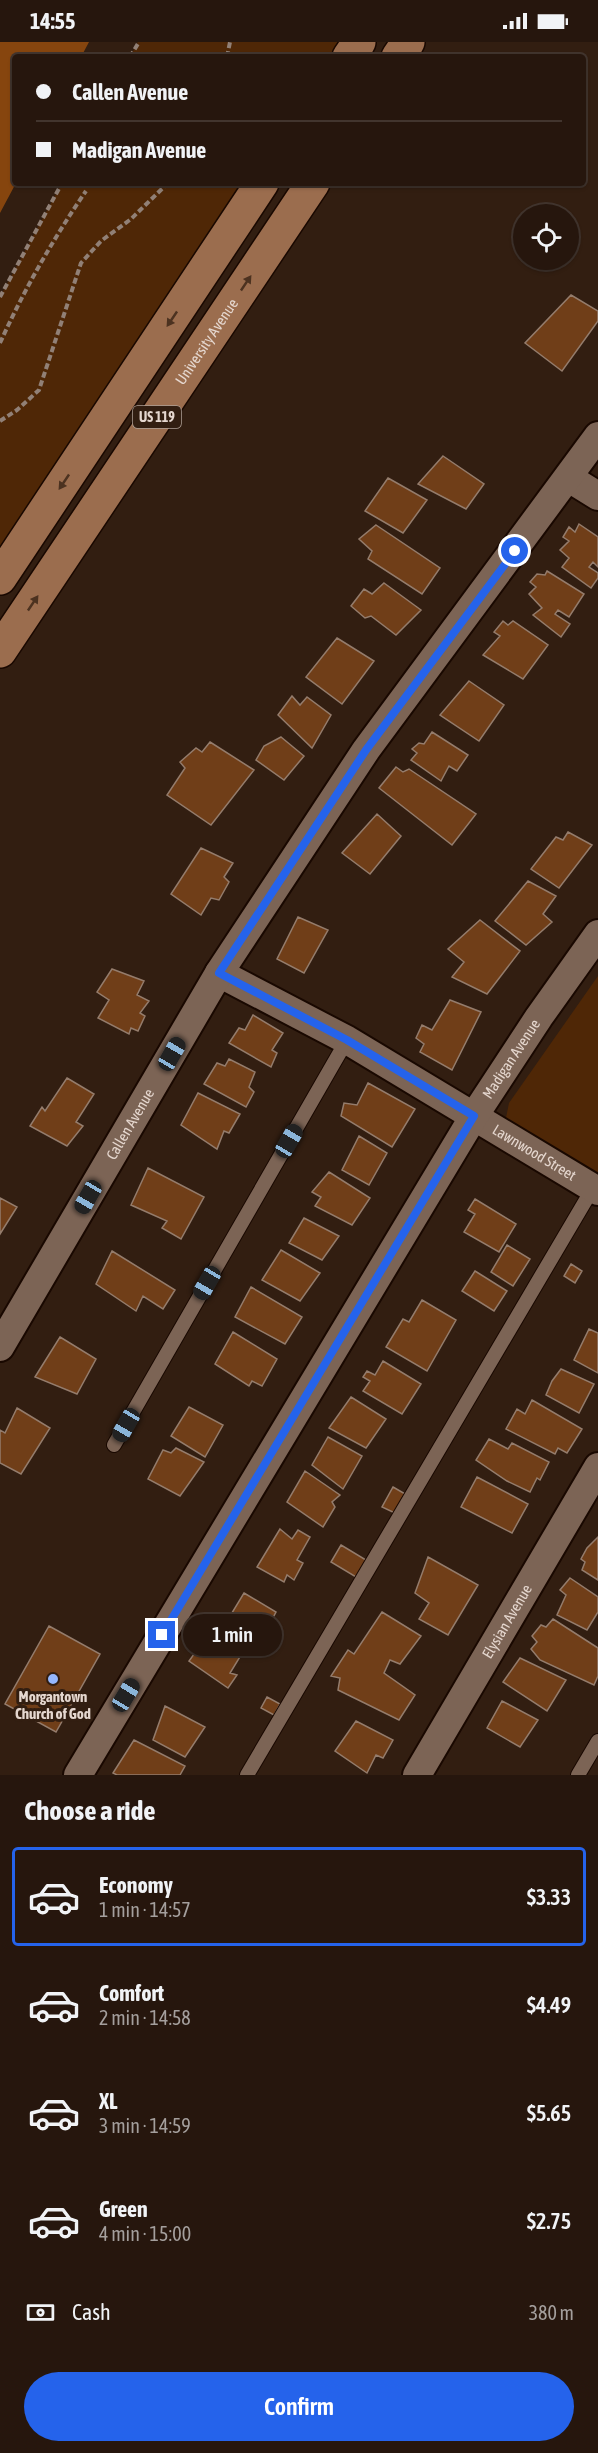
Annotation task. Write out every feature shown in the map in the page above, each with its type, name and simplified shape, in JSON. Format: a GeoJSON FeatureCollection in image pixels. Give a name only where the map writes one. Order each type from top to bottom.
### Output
{"type":"FeatureCollection","features":[{"type":"Feature","properties":{"kind":"main road","name":"US 119"},"geometry":{"type":"LineString","coordinates":[[0,578],[260,186]]}},
{"type":"Feature","properties":{"kind":"main road","name":"University Avenue"},"geometry":{"type":"LineString","coordinates":[[0,651],[311,186]]}},
{"type":"Feature","properties":{"kind":"street","name":"Callen Avenue"},"geometry":{"type":"LineString","coordinates":[[0,1347],[219,973],[366,750],[598,436]]}},
{"type":"Feature","properties":{"kind":"street"},"geometry":{"type":"LineString","coordinates":[[569,478],[598,496]]}},
{"type":"Feature","properties":{"kind":"street","name":"Madigan Avenue"},"geometry":{"type":"LineString","coordinates":[[78,1775],[474,1116],[539,1017],[598,934]]}},
{"type":"Feature","properties":{"kind":"street","name":"Lawnwood Street"},"geometry":{"type":"LineString","coordinates":[[219,973],[347,1040],[596,1190]]}},
{"type":"Feature","properties":{"kind":"street","name":"Elysian Avenue"},"geometry":{"type":"LineString","coordinates":[[417,1775],[598,1467]]}},
{"type":"Feature","properties":{"kind":"lane"},"geometry":{"type":"LineString","coordinates":[[114,1445],[347,1040]]}},
{"type":"Feature","properties":{"kind":"lane"},"geometry":{"type":"LineString","coordinates":[[247,1775],[596,1190]]}},
{"type":"Feature","properties":{"kind":"lane"},"geometry":{"type":"LineString","coordinates":[[578,1775],[598,1741]]}},
{"type":"Feature","properties":{"kind":"path"},"geometry":{"type":"LineString","coordinates":[[0,297],[60,186]]}},
{"type":"Feature","properties":{"kind":"path"},"geometry":{"type":"LineString","coordinates":[[0,421],[17,410],[39,390],[81,263],[101,241],[131,219],[165,186]]}},
{"type":"Feature","properties":{"kind":"path"},"geometry":{"type":"LineString","coordinates":[[0,343],[52,242],[86,191]]}},
{"type":"Feature","properties":{"kind":"shaded area"},"geometry":{"type":"Polygon","coordinates":[[[0,42],[89,42],[83,54],[12,54],[12,186],[14,186],[0,213],[0,42]]]}},
{"type":"Feature","properties":{"kind":"shaded area"},"geometry":{"type":"Polygon","coordinates":[[[138,42],[360,42],[352,54],[132,54],[138,42]]]}},
{"type":"Feature","properties":{"kind":"shaded area"},"geometry":{"type":"Polygon","coordinates":[[[60,186],[263,186],[0,577],[0,297],[60,186]]]}},
{"type":"Feature","properties":{"kind":"shaded area"},"geometry":{"type":"Polygon","coordinates":[[[598,976],[598,1173],[506,1118],[509,1103],[598,976]]]}},
{"type":"Feature","properties":{"kind":"building"},"geometry":{"type":"Polygon","coordinates":[[[571,295],[598,311],[598,321],[562,371],[525,343],[571,295]]]}},
{"type":"Feature","properties":{"kind":"building"},"geometry":{"type":"Polygon","coordinates":[[[443,456],[484,484],[466,509],[418,484],[443,456]]]}},
{"type":"Feature","properties":{"kind":"building"},"geometry":{"type":"Polygon","coordinates":[[[388,478],[427,500],[403,533],[365,511],[388,478]]]}},
{"type":"Feature","properties":{"kind":"building"},"geometry":{"type":"Polygon","coordinates":[[[579,524],[598,537],[598,567],[593,562],[589,567],[598,573],[598,578],[591,588],[562,567],[569,558],[560,550],[569,541],[563,537],[569,527],[575,532],[579,524]]]}},
{"type":"Feature","properties":{"kind":"building"},"geometry":{"type":"Polygon","coordinates":[[[376,525],[440,568],[422,594],[368,559],[372,551],[359,539],[376,525]]]}},
{"type":"Feature","properties":{"kind":"building"},"geometry":{"type":"Polygon","coordinates":[[[547,571],[584,594],[569,617],[558,610],[555,614],[570,624],[561,637],[533,615],[542,608],[529,594],[536,587],[530,582],[537,574],[545,575],[547,571]]]}},
{"type":"Feature","properties":{"kind":"building"},"geometry":{"type":"Polygon","coordinates":[[[384,583],[421,610],[396,635],[371,616],[365,618],[351,606],[364,589],[372,594],[384,583]]]}},
{"type":"Feature","properties":{"kind":"building"},"geometry":{"type":"Polygon","coordinates":[[[503,621],[508,625],[513,621],[548,645],[523,679],[483,655],[500,636],[494,632],[503,621]]]}},
{"type":"Feature","properties":{"kind":"building"},"geometry":{"type":"Polygon","coordinates":[[[337,638],[374,661],[342,704],[306,677],[337,638]]]}},
{"type":"Feature","properties":{"kind":"building"},"geometry":{"type":"Polygon","coordinates":[[[469,681],[504,705],[479,741],[440,715],[469,681]]]}},
{"type":"Feature","properties":{"kind":"building"},"geometry":{"type":"Polygon","coordinates":[[[292,696],[300,705],[307,697],[331,715],[312,748],[278,715],[292,696]]]}},
{"type":"Feature","properties":{"kind":"building"},"geometry":{"type":"Polygon","coordinates":[[[432,732],[468,755],[457,771],[449,766],[441,781],[411,760],[417,753],[412,749],[419,743],[424,744],[432,732]]]}},
{"type":"Feature","properties":{"kind":"building"},"geometry":{"type":"Polygon","coordinates":[[[281,737],[304,756],[284,780],[256,760],[264,746],[281,737]]]}},
{"type":"Feature","properties":{"kind":"building"},"geometry":{"type":"Polygon","coordinates":[[[210,742],[254,770],[211,825],[167,795],[185,768],[180,762],[196,748],[202,752],[210,742]]]}},
{"type":"Feature","properties":{"kind":"building"},"geometry":{"type":"Polygon","coordinates":[[[396,767],[403,772],[409,769],[476,814],[452,845],[379,788],[396,767]]]}},
{"type":"Feature","properties":{"kind":"building"},"geometry":{"type":"Polygon","coordinates":[[[377,814],[401,836],[370,874],[342,853],[377,814]]]}},
{"type":"Feature","properties":{"kind":"building"},"geometry":{"type":"Polygon","coordinates":[[[568,832],[592,845],[559,888],[531,869],[556,837],[563,840],[568,832]]]}},
{"type":"Feature","properties":{"kind":"building"},"geometry":{"type":"Polygon","coordinates":[[[201,848],[233,863],[224,877],[229,882],[219,900],[211,898],[201,915],[171,894],[201,848]]]}},
{"type":"Feature","properties":{"kind":"building"},"geometry":{"type":"Polygon","coordinates":[[[528,881],[556,896],[543,914],[552,922],[526,945],[495,921],[528,881]]]}},
{"type":"Feature","properties":{"kind":"building"},"geometry":{"type":"Polygon","coordinates":[[[298,917],[328,930],[304,973],[277,959],[298,917]]]}},
{"type":"Feature","properties":{"kind":"building"},"geometry":{"type":"Polygon","coordinates":[[[480,920],[520,951],[487,994],[452,977],[464,962],[448,949],[480,920]]]}},
{"type":"Feature","properties":{"kind":"building"},"geometry":{"type":"Polygon","coordinates":[[[112,969],[144,981],[137,995],[149,1001],[140,1013],[145,1016],[138,1031],[131,1028],[129,1034],[98,1018],[109,1000],[97,992],[112,969]]]}},
{"type":"Feature","properties":{"kind":"building"},"geometry":{"type":"Polygon","coordinates":[[[450,1000],[481,1012],[452,1070],[420,1052],[424,1044],[416,1038],[422,1025],[432,1030],[450,1000]]]}},
{"type":"Feature","properties":{"kind":"building"},"geometry":{"type":"Polygon","coordinates":[[[253,1015],[283,1033],[272,1050],[277,1053],[271,1067],[229,1043],[239,1028],[245,1030],[253,1015]]]}},
{"type":"Feature","properties":{"kind":"building"},"geometry":{"type":"Polygon","coordinates":[[[229,1059],[255,1072],[249,1087],[254,1092],[246,1107],[204,1084],[217,1063],[225,1066],[229,1059]]]}},
{"type":"Feature","properties":{"kind":"building"},"geometry":{"type":"Polygon","coordinates":[[[67,1078],[94,1094],[76,1122],[83,1126],[67,1146],[30,1126],[42,1107],[45,1111],[67,1078]]]}},
{"type":"Feature","properties":{"kind":"building"},"geometry":{"type":"Polygon","coordinates":[[[368,1083],[415,1109],[392,1147],[341,1116],[344,1103],[357,1105],[368,1083]]]}},
{"type":"Feature","properties":{"kind":"building"},"geometry":{"type":"Polygon","coordinates":[[[198,1093],[240,1114],[229,1133],[224,1131],[217,1149],[181,1125],[198,1093]]]}},
{"type":"Feature","properties":{"kind":"building"},"geometry":{"type":"Polygon","coordinates":[[[359,1136],[387,1153],[369,1185],[342,1170],[359,1136]]]}},
{"type":"Feature","properties":{"kind":"building"},"geometry":{"type":"Polygon","coordinates":[[[148,1168],[204,1197],[181,1239],[162,1228],[167,1221],[131,1205],[148,1168]]]}},
{"type":"Feature","properties":{"kind":"building"},"geometry":{"type":"Polygon","coordinates":[[[329,1172],[370,1198],[352,1225],[315,1206],[321,1197],[312,1192],[329,1172]]]}},
{"type":"Feature","properties":{"kind":"building"},"geometry":{"type":"Polygon","coordinates":[[[0,1198],[17,1207],[0,1234],[0,1198]]]}},
{"type":"Feature","properties":{"kind":"building"},"geometry":{"type":"Polygon","coordinates":[[[475,1199],[516,1224],[499,1252],[464,1232],[475,1214],[468,1210],[475,1199]]]}},
{"type":"Feature","properties":{"kind":"building"},"geometry":{"type":"Polygon","coordinates":[[[304,1218],[339,1236],[322,1260],[289,1243],[304,1218]]]}},
{"type":"Feature","properties":{"kind":"building"},"geometry":{"type":"Polygon","coordinates":[[[507,1245],[530,1259],[513,1286],[491,1272],[507,1245]]]}},
{"type":"Feature","properties":{"kind":"building"},"geometry":{"type":"Polygon","coordinates":[[[281,1250],[320,1273],[300,1301],[262,1280],[281,1250]]]}},
{"type":"Feature","properties":{"kind":"building"},"geometry":{"type":"Polygon","coordinates":[[[112,1251],[175,1290],[163,1309],[143,1296],[136,1311],[96,1284],[112,1251]]]}},
{"type":"Feature","properties":{"kind":"building"},"geometry":{"type":"Polygon","coordinates":[[[571,1264],[582,1271],[575,1283],[564,1276],[571,1264]]]}},
{"type":"Feature","properties":{"kind":"building"},"geometry":{"type":"Polygon","coordinates":[[[475,1271],[507,1291],[494,1311],[462,1291],[475,1271]]]}},
{"type":"Feature","properties":{"kind":"building"},"geometry":{"type":"Polygon","coordinates":[[[251,1287],[302,1317],[285,1344],[235,1317],[251,1287]]]}},
{"type":"Feature","properties":{"kind":"building"},"geometry":{"type":"Polygon","coordinates":[[[422,1300],[456,1320],[427,1371],[386,1347],[403,1319],[409,1322],[422,1300]]]}},
{"type":"Feature","properties":{"kind":"building"},"geometry":{"type":"Polygon","coordinates":[[[589,1329],[598,1333],[598,1373],[574,1360],[589,1329]]]}},
{"type":"Feature","properties":{"kind":"building"},"geometry":{"type":"Polygon","coordinates":[[[233,1332],[277,1359],[262,1386],[252,1381],[249,1386],[215,1364],[233,1332]]]}},
{"type":"Feature","properties":{"kind":"building"},"geometry":{"type":"Polygon","coordinates":[[[60,1337],[96,1359],[77,1394],[35,1377],[60,1337]]]}},
{"type":"Feature","properties":{"kind":"building"},"geometry":{"type":"Polygon","coordinates":[[[383,1361],[421,1384],[402,1414],[363,1391],[370,1381],[363,1377],[367,1371],[375,1375],[383,1361]]]}},
{"type":"Feature","properties":{"kind":"building"},"geometry":{"type":"Polygon","coordinates":[[[561,1369],[594,1384],[579,1413],[546,1395],[561,1369]]]}},
{"type":"Feature","properties":{"kind":"building"},"geometry":{"type":"Polygon","coordinates":[[[351,1397],[386,1419],[366,1448],[329,1428],[351,1397]]]}},
{"type":"Feature","properties":{"kind":"building"},"geometry":{"type":"Polygon","coordinates":[[[532,1400],[582,1429],[567,1453],[558,1448],[555,1454],[506,1429],[517,1409],[525,1414],[532,1400]]]}},
{"type":"Feature","properties":{"kind":"building"},"geometry":{"type":"Polygon","coordinates":[[[189,1407],[223,1425],[205,1457],[171,1436],[189,1407]]]}},
{"type":"Feature","properties":{"kind":"building"},"geometry":{"type":"Polygon","coordinates":[[[17,1408],[50,1428],[21,1474],[0,1463],[0,1430],[5,1433],[17,1408]]]}},
{"type":"Feature","properties":{"kind":"building"},"geometry":{"type":"Polygon","coordinates":[[[328,1437],[362,1456],[343,1489],[312,1465],[328,1437]]]}},
{"type":"Feature","properties":{"kind":"building"},"geometry":{"type":"Polygon","coordinates":[[[489,1439],[508,1449],[512,1443],[549,1462],[540,1480],[537,1478],[530,1492],[507,1481],[476,1460],[489,1439]]]}},
{"type":"Feature","properties":{"kind":"building"},"geometry":{"type":"Polygon","coordinates":[[[176,1448],[204,1462],[180,1496],[148,1479],[163,1450],[171,1453],[176,1448]]]}},
{"type":"Feature","properties":{"kind":"building"},"geometry":{"type":"Polygon","coordinates":[[[305,1471],[340,1495],[332,1502],[335,1507],[323,1527],[287,1502],[305,1471]]]}},
{"type":"Feature","properties":{"kind":"building"},"geometry":{"type":"Polygon","coordinates":[[[477,1477],[528,1504],[512,1533],[461,1507],[477,1477]]]}},
{"type":"Feature","properties":{"kind":"building"},"geometry":{"type":"Polygon","coordinates":[[[393,1487],[407,1495],[397,1514],[382,1507],[393,1487]]]}},
{"type":"Feature","properties":{"kind":"building"},"geometry":{"type":"Polygon","coordinates":[[[280,1529],[292,1539],[298,1530],[310,1537],[297,1560],[303,1563],[294,1580],[287,1575],[284,1582],[257,1567],[280,1529]]]}},
{"type":"Feature","properties":{"kind":"building"},"geometry":{"type":"Polygon","coordinates":[[[598,1537],[598,1580],[582,1570],[585,1562],[581,1559],[587,1548],[598,1537]]]}},
{"type":"Feature","properties":{"kind":"building"},"geometry":{"type":"Polygon","coordinates":[[[341,1545],[366,1560],[356,1577],[331,1562],[341,1545]]]}},
{"type":"Feature","properties":{"kind":"building"},"geometry":{"type":"Polygon","coordinates":[[[428,1557],[478,1585],[448,1635],[419,1619],[429,1603],[415,1593],[428,1557]]]}},
{"type":"Feature","properties":{"kind":"building"},"geometry":{"type":"Polygon","coordinates":[[[570,1578],[598,1597],[598,1612],[587,1630],[557,1615],[566,1595],[560,1590],[570,1578]]]}},
{"type":"Feature","properties":{"kind":"building"},"geometry":{"type":"Polygon","coordinates":[[[244,1593],[276,1612],[257,1647],[224,1626],[244,1593]]]}},
{"type":"Feature","properties":{"kind":"building"},"geometry":{"type":"Polygon","coordinates":[[[382,1612],[421,1636],[400,1664],[390,1660],[384,1673],[415,1695],[399,1720],[338,1690],[340,1678],[331,1676],[348,1650],[354,1654],[382,1612]]]}},
{"type":"Feature","properties":{"kind":"building"},"geometry":{"type":"Polygon","coordinates":[[[553,1619],[598,1648],[598,1676],[594,1685],[540,1660],[531,1649],[537,1642],[532,1636],[541,1625],[546,1627],[553,1619]]]}},
{"type":"Feature","properties":{"kind":"building","name":"Morgantown Church of God"},"geometry":{"type":"Polygon","coordinates":[[[49,1626],[100,1654],[56,1732],[5,1704],[49,1626]]]}},
{"type":"Feature","properties":{"kind":"building"},"geometry":{"type":"Polygon","coordinates":[[[218,1629],[246,1647],[230,1673],[237,1675],[228,1688],[189,1661],[202,1643],[209,1645],[218,1629]]]}},
{"type":"Feature","properties":{"kind":"building"},"geometry":{"type":"Polygon","coordinates":[[[520,1658],[566,1680],[547,1711],[503,1682],[520,1658]]]}},
{"type":"Feature","properties":{"kind":"building"},"geometry":{"type":"Polygon","coordinates":[[[267,1697],[280,1704],[274,1715],[261,1708],[267,1697]]]}},
{"type":"Feature","properties":{"kind":"building"},"geometry":{"type":"Polygon","coordinates":[[[502,1701],[538,1720],[520,1747],[487,1728],[502,1701]]]}},
{"type":"Feature","properties":{"kind":"building"},"geometry":{"type":"Polygon","coordinates":[[[165,1706],[205,1727],[185,1757],[153,1740],[165,1706]]]}},
{"type":"Feature","properties":{"kind":"building"},"geometry":{"type":"Polygon","coordinates":[[[356,1721],[393,1740],[383,1758],[376,1755],[367,1773],[335,1751],[356,1721]]]}},
{"type":"Feature","properties":{"kind":"building"},"geometry":{"type":"Polygon","coordinates":[[[134,1740],[185,1766],[180,1775],[117,1775],[113,1773],[134,1740]]]}},
{"type":"Feature","properties":{"kind":"place","name":"Morgantown Church of God"},"geometry":{"type":"Point","coordinates":[53,1679]}},
{"type":"Feature","properties":{"kind":"route"},"geometry":{"type":"LineString","coordinates":[[162,1635],[474,1116],[347,1040],[219,973],[366,750],[515,551]]}}]}
